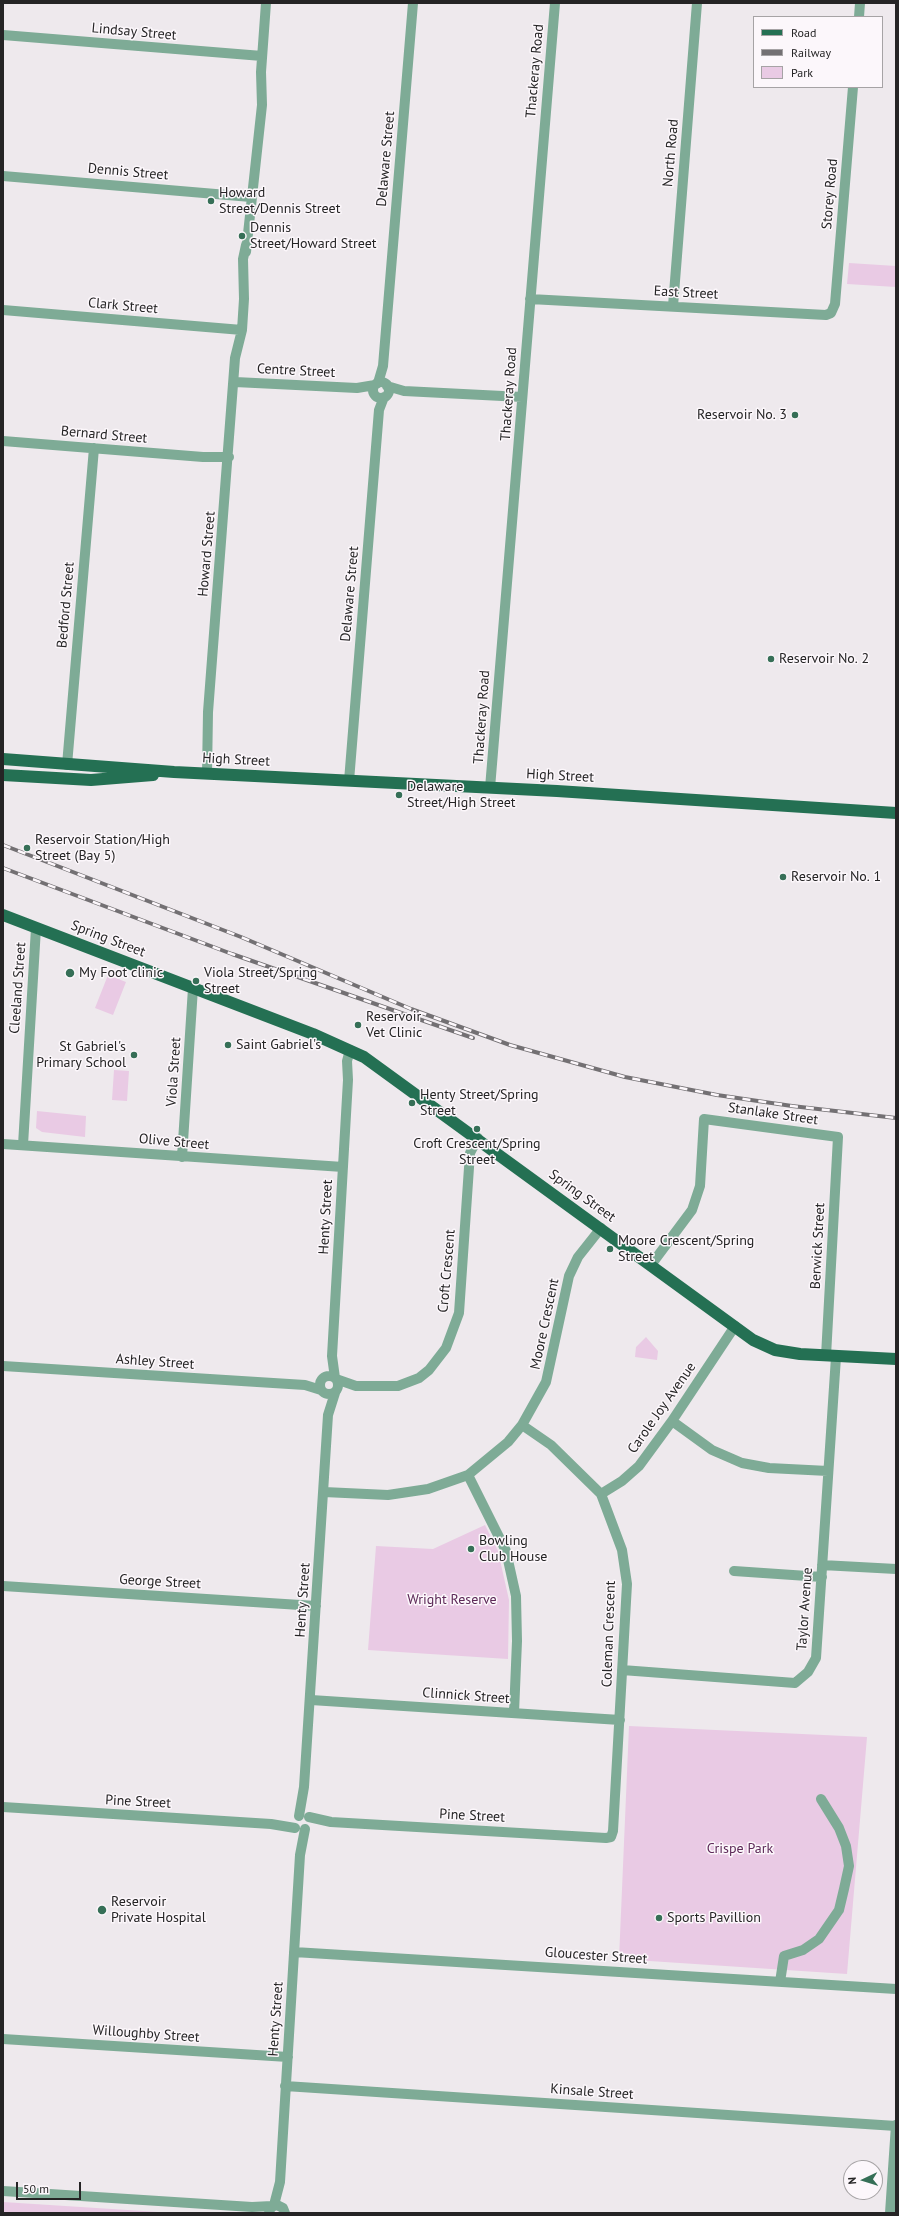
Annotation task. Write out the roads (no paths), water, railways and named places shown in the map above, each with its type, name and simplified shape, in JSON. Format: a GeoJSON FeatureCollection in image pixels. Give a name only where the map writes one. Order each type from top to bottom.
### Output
{"type":"FeatureCollection","features":[{"type":"Feature","properties":{"kind":"main road","name":"High Street"},"geometry":{"type":"LineString","coordinates":[[3,759],[174,772],[490,788],[896,813]]}},
{"type":"Feature","properties":{"kind":"main road"},"geometry":{"type":"LineString","coordinates":[[103,780],[105,766]]}},
{"type":"Feature","properties":{"kind":"main road","name":"High Street"},"geometry":{"type":"LineString","coordinates":[[3,775],[103,780],[174,772]]}},
{"type":"Feature","properties":{"kind":"main road","name":"Spring Street"},"geometry":{"type":"LineString","coordinates":[[3,911],[16,920]]}},
{"type":"Feature","properties":{"kind":"main road","name":"Spring Street"},"geometry":{"type":"LineString","coordinates":[[3,915],[355,1052],[478,1138],[753,1340],[775,1350],[831,1356],[896,1359]]}},
{"type":"Feature","properties":{"kind":"street","name":"Howard Street"},"geometry":{"type":"LineString","coordinates":[[204,773],[203,747],[206,740],[235,382],[236,371],[242,350],[244,299],[248,283],[246,245],[262,105],[261,72],[266,3]]}},
{"type":"Feature","properties":{"kind":"street","name":"Delaware Street"},"geometry":{"type":"LineString","coordinates":[[349,780],[413,3]]}},
{"type":"Feature","properties":{"kind":"street","name":"Thackeray Road"},"geometry":{"type":"LineString","coordinates":[[490,788],[555,3]]}},
{"type":"Feature","properties":{"kind":"street","name":"North Road"},"geometry":{"type":"LineString","coordinates":[[673,306],[697,3]]}},
{"type":"Feature","properties":{"kind":"street"},"geometry":{"type":"LineString","coordinates":[[859,16],[860,3]]}},
{"type":"Feature","properties":{"kind":"street","name":"Lindsay Street"},"geometry":{"type":"LineString","coordinates":[[3,35],[262,56]]}},
{"type":"Feature","properties":{"kind":"street","name":"Storey Road"},"geometry":{"type":"LineString","coordinates":[[835,304],[853,88]]}},
{"type":"Feature","properties":{"kind":"street","name":"Dennis Street"},"geometry":{"type":"LineString","coordinates":[[3,176],[251,197]]}},
{"type":"Feature","properties":{"kind":"street","name":"East Street"},"geometry":{"type":"LineString","coordinates":[[530,299],[826,315],[831,313],[835,304]]}},
{"type":"Feature","properties":{"kind":"street","name":"Clark Street"},"geometry":{"type":"LineString","coordinates":[[3,310],[242,330]]}},
{"type":"Feature","properties":{"kind":"street","name":"Centre Street"},"geometry":{"type":"LineString","coordinates":[[235,382],[522,397]]}},
{"type":"Feature","properties":{"kind":"street","name":"Bernard Street"},"geometry":{"type":"LineString","coordinates":[[3,441],[229,460]]}},
{"type":"Feature","properties":{"kind":"street","name":"Bedford Street"},"geometry":{"type":"LineString","coordinates":[[67,764],[94,448]]}},
{"type":"Feature","properties":{"kind":"street","name":"Cleeland Street"},"geometry":{"type":"LineString","coordinates":[[23,1145],[36,928]]}},
{"type":"Feature","properties":{"kind":"street","name":"Viola Street"},"geometry":{"type":"LineString","coordinates":[[182,1157],[193,988]]}},
{"type":"Feature","properties":{"kind":"street","name":"Henty Street"},"geometry":{"type":"LineString","coordinates":[[330,1378],[348,1080],[354,1064],[355,1052]]}},
{"type":"Feature","properties":{"kind":"street","name":"Stanlake Street"},"geometry":{"type":"LineString","coordinates":[[651,1265],[692,1210],[700,1186],[704,1119],[838,1137]]}},
{"type":"Feature","properties":{"kind":"street","name":"Berwick Street"},"geometry":{"type":"LineString","coordinates":[[831,1356],[838,1137]]}},
{"type":"Feature","properties":{"kind":"street","name":"Croft Crescent"},"geometry":{"type":"LineString","coordinates":[[330,1378],[356,1386],[398,1386],[410,1382],[429,1370],[446,1348],[459,1313],[470,1153],[478,1138]]}},
{"type":"Feature","properties":{"kind":"street","name":"Olive Street"},"geometry":{"type":"LineString","coordinates":[[3,1144],[343,1167]]}},
{"type":"Feature","properties":{"kind":"street","name":"Moore Crescent"},"geometry":{"type":"LineString","coordinates":[[324,1492],[388,1495],[428,1489],[468,1475],[508,1442],[522,1425],[546,1382],[550,1370],[569,1276],[578,1257],[601,1228]]}},
{"type":"Feature","properties":{"kind":"street","name":"Carole Joy Avenue"},"geometry":{"type":"LineString","coordinates":[[601,1494],[622,1481],[639,1466],[672,1421],[735,1326]]}},
{"type":"Feature","properties":{"kind":"street","name":"Taylor Avenue"},"geometry":{"type":"LineString","coordinates":[[622,1670],[795,1683],[808,1672],[816,1658],[822,1577],[828,1471],[831,1356]]}},
{"type":"Feature","properties":{"kind":"street","name":"Ashley Street"},"geometry":{"type":"LineString","coordinates":[[3,1366],[305,1385],[322,1391]]}},
{"type":"Feature","properties":{"kind":"street"},"geometry":{"type":"LineString","coordinates":[[330,1378],[339,1385],[336,1392],[327,1394],[322,1391],[320,1384],[330,1378]]}},
{"type":"Feature","properties":{"kind":"street","name":"Ashley Street"},"geometry":{"type":"LineString","coordinates":[[305,1385],[330,1378]]}},
{"type":"Feature","properties":{"kind":"street","name":"Croft Crescent"},"geometry":{"type":"LineString","coordinates":[[336,1392],[356,1386]]}},
{"type":"Feature","properties":{"kind":"street","name":"Henty Street"},"geometry":{"type":"LineString","coordinates":[[322,1391],[328,1415]]}},
{"type":"Feature","properties":{"kind":"street","name":"Henty Street"},"geometry":{"type":"LineString","coordinates":[[278,2210],[328,1415],[336,1392]]}},
{"type":"Feature","properties":{"kind":"street"},"geometry":{"type":"LineString","coordinates":[[672,1421],[712,1450],[742,1463],[769,1468],[828,1471]]}},
{"type":"Feature","properties":{"kind":"street","name":"Coleman Crescent"},"geometry":{"type":"LineString","coordinates":[[522,1425],[551,1445],[601,1494],[622,1550],[626,1577],[620,1720],[613,1831],[611,1837]]}},
{"type":"Feature","properties":{"kind":"street"},"geometry":{"type":"LineString","coordinates":[[468,1475],[506,1551],[516,1596],[517,1642],[514,1713]]}},
{"type":"Feature","properties":{"kind":"street"},"geometry":{"type":"LineString","coordinates":[[822,1565],[896,1569]]}},
{"type":"Feature","properties":{"kind":"street"},"geometry":{"type":"LineString","coordinates":[[734,1571],[822,1577]]}},
{"type":"Feature","properties":{"kind":"street","name":"George Street"},"geometry":{"type":"LineString","coordinates":[[3,1586],[316,1606]]}},
{"type":"Feature","properties":{"kind":"street","name":"Clinnick Street"},"geometry":{"type":"LineString","coordinates":[[311,1700],[620,1720]]}},
{"type":"Feature","properties":{"kind":"street"},"geometry":{"type":"LineString","coordinates":[[780,1982],[784,1956],[803,1950],[819,1939],[838,1910],[844,1889],[848,1866],[846,1846],[839,1828],[821,1799]]}},
{"type":"Feature","properties":{"kind":"street","name":"Pine Street"},"geometry":{"type":"LineString","coordinates":[[3,1807],[272,1824],[331,1822],[606,1838],[611,1837]]}},
{"type":"Feature","properties":{"kind":"street","name":"Gloucester Street"},"geometry":{"type":"LineString","coordinates":[[294,1952],[896,1989]]}},
{"type":"Feature","properties":{"kind":"street","name":"Willoughby Street"},"geometry":{"type":"LineString","coordinates":[[3,2039],[288,2057]]}},
{"type":"Feature","properties":{"kind":"street","name":"Kinsale Street"},"geometry":{"type":"LineString","coordinates":[[285,2086],[896,2125]]}},
{"type":"Feature","properties":{"kind":"street"},"geometry":{"type":"LineString","coordinates":[[890,2213],[896,2125]]}},
{"type":"Feature","properties":{"kind":"street"},"geometry":{"type":"LineString","coordinates":[[3,2191],[252,2207],[278,2210]]}},
{"type":"Feature","properties":{"kind":"railway"},"geometry":{"type":"LineString","coordinates":[[3,845],[241,937],[411,1009],[510,1045],[625,1077],[717,1095],[792,1106],[896,1118]]}},
{"type":"Feature","properties":{"kind":"railway"},"geometry":{"type":"LineString","coordinates":[[3,868],[232,954],[473,1038]]}},
{"type":"Feature","properties":{"kind":"place","name":"Howard Street/Dennis Street"},"geometry":{"type":"Point","coordinates":[211,201]}},
{"type":"Feature","properties":{"kind":"place","name":"Dennis Street/Howard Street"},"geometry":{"type":"Point","coordinates":[242,236]}},
{"type":"Feature","properties":{"kind":"place","name":"Reservoir No. 3"},"geometry":{"type":"Point","coordinates":[795,415]}},
{"type":"Feature","properties":{"kind":"place","name":"Reservoir No. 2"},"geometry":{"type":"Point","coordinates":[771,659]}},
{"type":"Feature","properties":{"kind":"place","name":"Delaware Street/High Street"},"geometry":{"type":"Point","coordinates":[399,795]}},
{"type":"Feature","properties":{"kind":"place","name":"Reservoir Station/High Street (Bay 5)"},"geometry":{"type":"Point","coordinates":[27,848]}},
{"type":"Feature","properties":{"kind":"place","name":"Reservoir No. 1"},"geometry":{"type":"Point","coordinates":[783,877]}},
{"type":"Feature","properties":{"kind":"place","name":"My Foot clinic"},"geometry":{"type":"Point","coordinates":[70,973]}},
{"type":"Feature","properties":{"kind":"place","name":"Viola Street/Spring Street"},"geometry":{"type":"Point","coordinates":[196,981]}},
{"type":"Feature","properties":{"kind":"place","name":"Reservoir Vet Clinic"},"geometry":{"type":"Point","coordinates":[358,1025]}},
{"type":"Feature","properties":{"kind":"place","name":"Saint Gabriel's"},"geometry":{"type":"Point","coordinates":[228,1045]}},
{"type":"Feature","properties":{"kind":"place","name":"St Gabriel's Primary School"},"geometry":{"type":"Point","coordinates":[134,1055]}},
{"type":"Feature","properties":{"kind":"place","name":"Henty Street/Spring Street"},"geometry":{"type":"Point","coordinates":[412,1103]}},
{"type":"Feature","properties":{"kind":"place","name":"Croft Crescent/Spring Street"},"geometry":{"type":"Point","coordinates":[477,1129]}},
{"type":"Feature","properties":{"kind":"place","name":"Moore Crescent/Spring Street"},"geometry":{"type":"Point","coordinates":[610,1249]}},
{"type":"Feature","properties":{"kind":"place","name":"Bowling Club House"},"geometry":{"type":"Point","coordinates":[471,1549]}},
{"type":"Feature","properties":{"kind":"place","name":"Reservoir Private Hospital"},"geometry":{"type":"Point","coordinates":[102,1910]}},
{"type":"Feature","properties":{"kind":"place","name":"Sports Pavillion"},"geometry":{"type":"Point","coordinates":[659,1918]}},
{"type":"Feature","properties":{"kind":"park label","name":"Wright Reserve"},"geometry":{"type":"Point","coordinates":[452,1600]}},
{"type":"Feature","properties":{"kind":"park label","name":"Crispe Park"},"geometry":{"type":"Point","coordinates":[740,1849]}}]}
